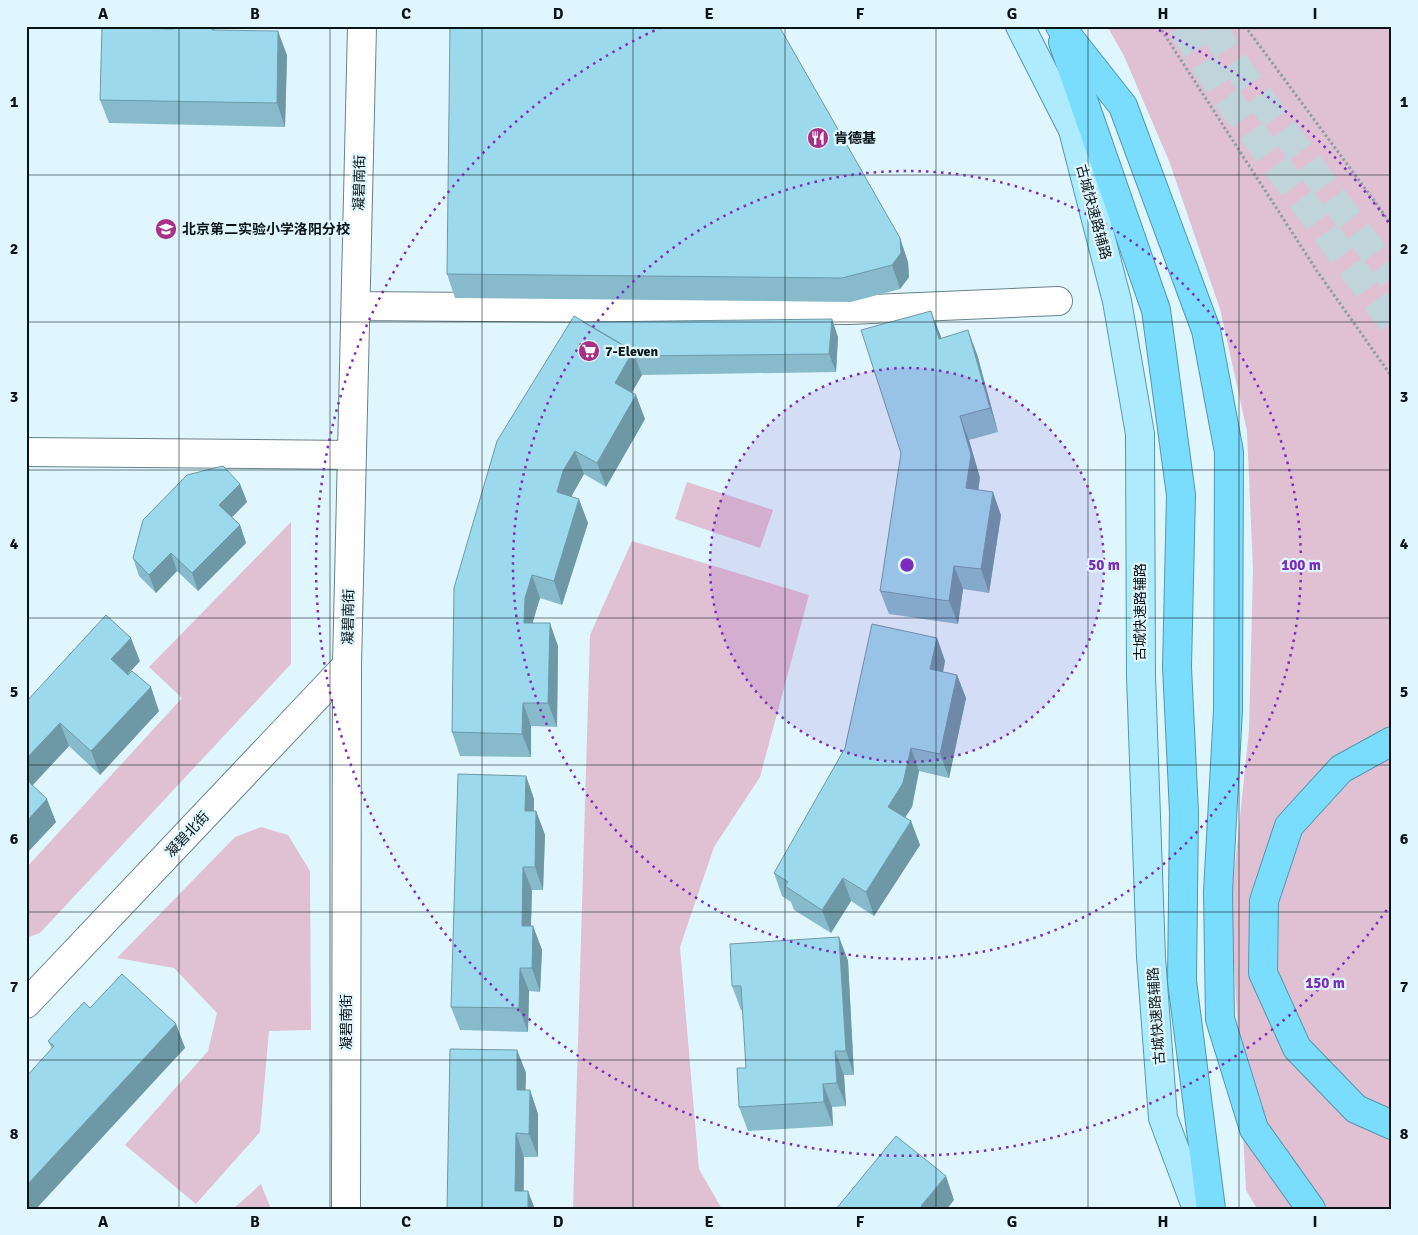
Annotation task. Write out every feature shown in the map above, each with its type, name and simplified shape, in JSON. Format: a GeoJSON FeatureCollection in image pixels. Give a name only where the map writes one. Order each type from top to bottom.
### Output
{"type":"FeatureCollection","features":[{"type":"Feature","properties":{"kind":"highway"},"geometry":{"type":"LineString","coordinates":[[1059,26],[1156,310],[1181,495],[1177,667],[1184,812],[1182,981],[1211,1209]]}},
{"type":"Feature","properties":{"kind":"highway"},"geometry":{"type":"LineString","coordinates":[[1059,26],[1123,106],[1206,330],[1229,452],[1228,710],[1218,892],[1220,1019],[1254,1129],[1311,1209]]}},
{"type":"Feature","properties":{"kind":"highway"},"geometry":{"type":"LineString","coordinates":[[1392,740],[1341,769],[1289,826],[1264,901],[1263,973],[1297,1048],[1356,1109],[1392,1125]]}},
{"type":"Feature","properties":{"kind":"main road","name":"古城快速路辅路"},"geometry":{"type":"LineString","coordinates":[[1020,26],[1073,130],[1117,302],[1140,434],[1141,676],[1151,957],[1162,1109],[1163,1118],[1194,1201],[1200,1209]]}},
{"type":"Feature","properties":{"kind":"street","name":"凝碧南街"},"geometry":{"type":"LineString","coordinates":[[346,1209],[347,665],[362,26]]}},
{"type":"Feature","properties":{"kind":"street"},"geometry":{"type":"LineString","coordinates":[[356,306],[849,310],[1058,301]]}},
{"type":"Feature","properties":{"kind":"street"},"geometry":{"type":"LineString","coordinates":[[26,452],[352,455]]}},
{"type":"Feature","properties":{"kind":"street","name":"凝碧北街"},"geometry":{"type":"LineString","coordinates":[[26,1004],[347,665]]}},
{"type":"Feature","properties":{"kind":"path"},"geometry":{"type":"LineString","coordinates":[[1159,26],[1317,271],[1392,377]]}},
{"type":"Feature","properties":{"kind":"path"},"geometry":{"type":"LineString","coordinates":[[1245,26],[1392,225]]}},
{"type":"Feature","properties":{"kind":"shaded area"},"geometry":{"type":"Polygon","coordinates":[[[1107,26],[1392,26],[1392,1209],[1257,1209],[1246,1190],[1231,904],[1249,730],[1253,569],[1247,431],[1220,309],[1169,161],[1124,56],[1107,26]]]}},
{"type":"Feature","properties":{"kind":"shaded area"},"geometry":{"type":"Polygon","coordinates":[[[687,482],[773,510],[760,548],[675,519],[687,482]]]}},
{"type":"Feature","properties":{"kind":"shaded area"},"geometry":{"type":"Polygon","coordinates":[[[291,522],[291,664],[40,933],[26,938],[26,868],[182,698],[149,667],[291,522]]]}},
{"type":"Feature","properties":{"kind":"shaded area"},"geometry":{"type":"Polygon","coordinates":[[[632,541],[809,595],[760,777],[714,847],[680,947],[699,1169],[722,1209],[573,1209],[590,635],[632,541]]]}},
{"type":"Feature","properties":{"kind":"shaded area"},"geometry":{"type":"Polygon","coordinates":[[[261,827],[288,835],[310,871],[311,1030],[269,1031],[260,1132],[196,1204],[125,1145],[208,1051],[217,1013],[174,968],[117,958],[235,837],[261,827]]]}},
{"type":"Feature","properties":{"kind":"shaded area"},"geometry":{"type":"Polygon","coordinates":[[[261,1184],[271,1209],[233,1209],[261,1184]]]}},
{"type":"Feature","properties":{"kind":"building"},"geometry":{"type":"Polygon","coordinates":[[[173,26],[212,26],[212,30],[278,31],[277,103],[100,100],[102,27],[173,29],[173,26]]]}},
{"type":"Feature","properties":{"kind":"building"},"geometry":{"type":"Polygon","coordinates":[[[450,26],[779,26],[900,238],[901,253],[892,265],[842,278],[447,274],[450,26]]]}},
{"type":"Feature","properties":{"kind":"building"},"geometry":{"type":"Polygon","coordinates":[[[931,311],[939,339],[968,330],[990,408],[960,416],[971,455],[966,488],[993,492],[981,569],[954,566],[949,601],[880,591],[901,453],[861,330],[931,311]]]}},
{"type":"Feature","properties":{"kind":"building"},"geometry":{"type":"Polygon","coordinates":[[[574,316],[633,351],[615,383],[636,395],[597,463],[575,451],[563,471],[557,492],[579,499],[554,581],[532,575],[525,598],[524,623],[550,623],[548,703],[523,703],[522,734],[452,732],[454,588],[497,441],[574,316]]]}},
{"type":"Feature","properties":{"kind":"building"},"geometry":{"type":"Polygon","coordinates":[[[832,319],[829,354],[635,356],[633,351],[583,322],[832,319]]]}},
{"type":"Feature","properties":{"kind":"building"},"geometry":{"type":"Polygon","coordinates":[[[223,466],[240,484],[219,505],[240,525],[192,573],[171,553],[149,575],[133,558],[143,520],[187,475],[223,466]]]}},
{"type":"Feature","properties":{"kind":"building"},"geometry":{"type":"Polygon","coordinates":[[[106,615],[131,638],[111,659],[128,675],[132,671],[151,687],[91,751],[60,723],[26,759],[26,702],[106,615]]]}},
{"type":"Feature","properties":{"kind":"building"},"geometry":{"type":"Polygon","coordinates":[[[872,624],[937,638],[930,669],[957,675],[940,754],[911,748],[903,783],[888,807],[911,821],[866,892],[843,878],[822,910],[785,886],[788,882],[774,873],[845,748],[872,624]]]}},
{"type":"Feature","properties":{"kind":"building"},"geometry":{"type":"Polygon","coordinates":[[[458,774],[526,776],[525,811],[536,811],[535,867],[523,867],[522,926],[533,926],[532,968],[520,968],[519,1008],[451,1007],[458,774]]]}},
{"type":"Feature","properties":{"kind":"building"},"geometry":{"type":"Polygon","coordinates":[[[26,779],[47,799],[26,822],[26,779]]]}},
{"type":"Feature","properties":{"kind":"building"},"geometry":{"type":"Polygon","coordinates":[[[839,937],[846,1051],[835,1051],[837,1083],[823,1084],[824,1102],[739,1107],[737,1068],[746,1068],[741,986],[732,986],[730,944],[839,937]]]}},
{"type":"Feature","properties":{"kind":"building"},"geometry":{"type":"Polygon","coordinates":[[[122,974],[176,1024],[26,1186],[26,1077],[54,1046],[48,1041],[84,1002],[90,1008],[122,974]]]}},
{"type":"Feature","properties":{"kind":"building"},"geometry":{"type":"Polygon","coordinates":[[[450,1049],[517,1050],[517,1090],[530,1090],[529,1134],[516,1133],[515,1191],[528,1191],[528,1209],[447,1209],[450,1049]]]}},
{"type":"Feature","properties":{"kind":"building"},"geometry":{"type":"Polygon","coordinates":[[[896,1136],[946,1176],[921,1206],[924,1209],[836,1209],[896,1136]]]}},
{"type":"Feature","properties":{"kind":"tunnel"},"geometry":{"type":"LineString","coordinates":[[1182,26],[1222,91],[1392,322]]}},
{"type":"Feature","properties":{"kind":"tunnel"},"geometry":{"type":"LineString","coordinates":[[1212,26],[1233,61],[1392,278]]}},
{"type":"Feature","properties":{"kind":"place","name":"肯德基"},"geometry":{"type":"Point","coordinates":[818,138]}},
{"type":"Feature","properties":{"kind":"place","name":"北京第二实验小学洛阳分校"},"geometry":{"type":"Point","coordinates":[166,229]}},
{"type":"Feature","properties":{"kind":"place","name":"7-Eleven"},"geometry":{"type":"Point","coordinates":[589,351]}}]}
